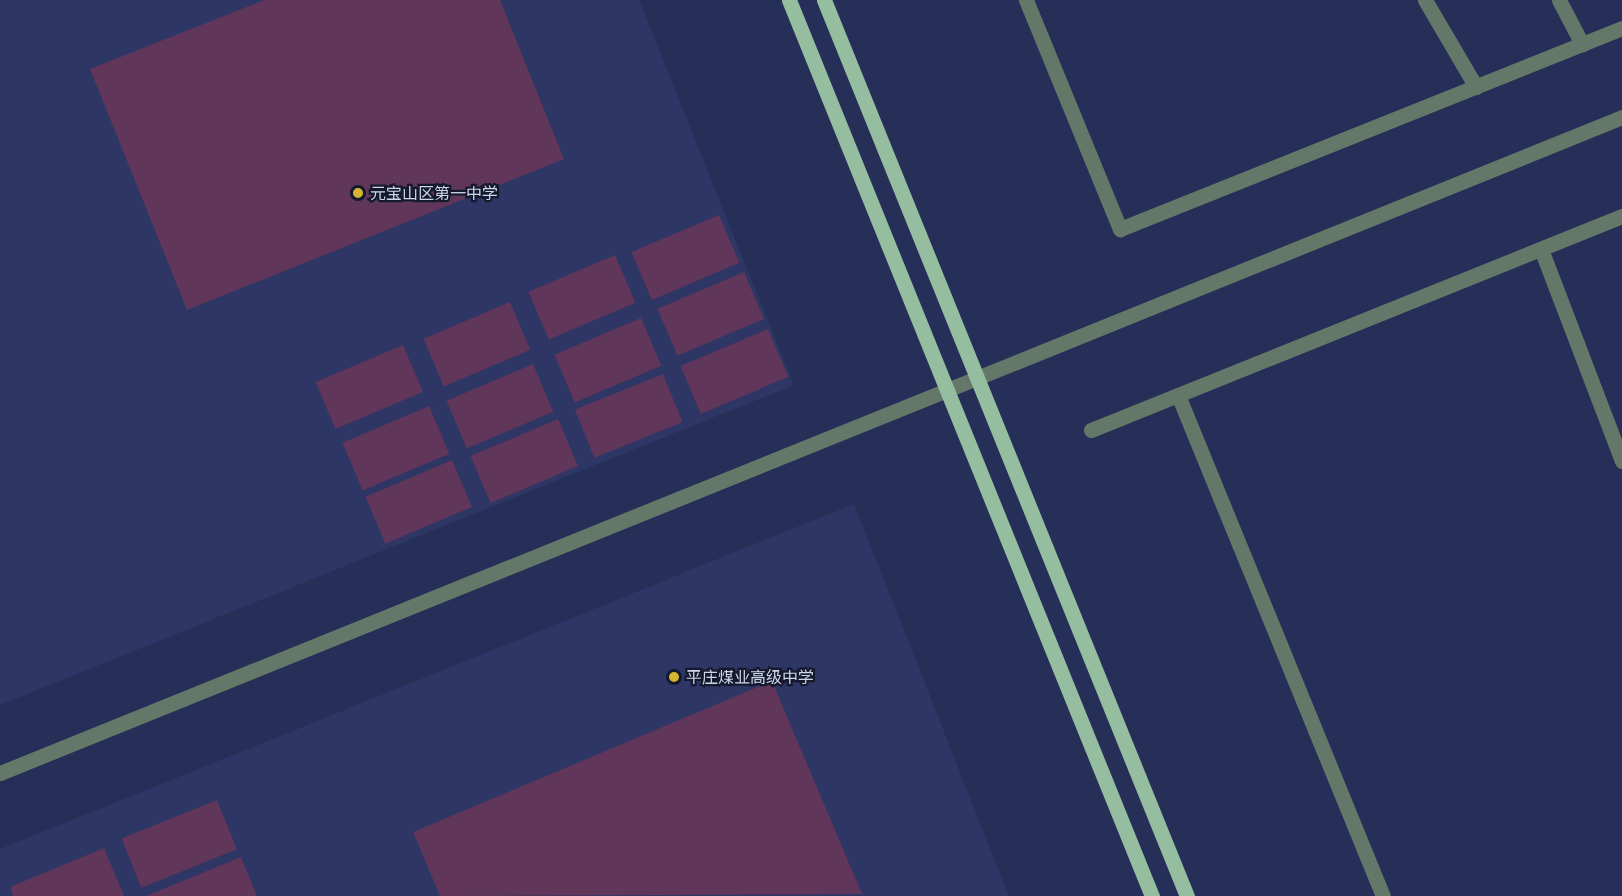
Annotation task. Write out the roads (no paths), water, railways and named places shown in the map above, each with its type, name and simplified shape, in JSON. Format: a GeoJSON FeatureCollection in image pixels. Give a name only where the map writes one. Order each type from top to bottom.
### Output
{"type":"FeatureCollection","features":[{"type":"Feature","properties":{"kind":"main road"},"geometry":{"type":"LineString","coordinates":[[789,0],[1152,896]]}},
{"type":"Feature","properties":{"kind":"main road"},"geometry":{"type":"LineString","coordinates":[[824,0],[1187,896]]}},
{"type":"Feature","properties":{"kind":"street"},"geometry":{"type":"LineString","coordinates":[[1026,0],[1120,229],[1622,28]]}},
{"type":"Feature","properties":{"kind":"street"},"geometry":{"type":"LineString","coordinates":[[1425,0],[1476,87]]}},
{"type":"Feature","properties":{"kind":"street"},"geometry":{"type":"LineString","coordinates":[[1559,0],[1582,44]]}},
{"type":"Feature","properties":{"kind":"street"},"geometry":{"type":"LineString","coordinates":[[0,773],[1622,117]]}},
{"type":"Feature","properties":{"kind":"street"},"geometry":{"type":"LineString","coordinates":[[1091,430],[1622,216]]}},
{"type":"Feature","properties":{"kind":"street"},"geometry":{"type":"LineString","coordinates":[[1541,249],[1622,461]]}},
{"type":"Feature","properties":{"kind":"street"},"geometry":{"type":"LineString","coordinates":[[1178,395],[1383,896]]}},
{"type":"Feature","properties":{"kind":"place","name":"元宝山区第一中学"},"geometry":{"type":"Point","coordinates":[358,193]}},
{"type":"Feature","properties":{"kind":"place","name":"平庄煤业高级中学"},"geometry":{"type":"Point","coordinates":[674,677]}}]}
